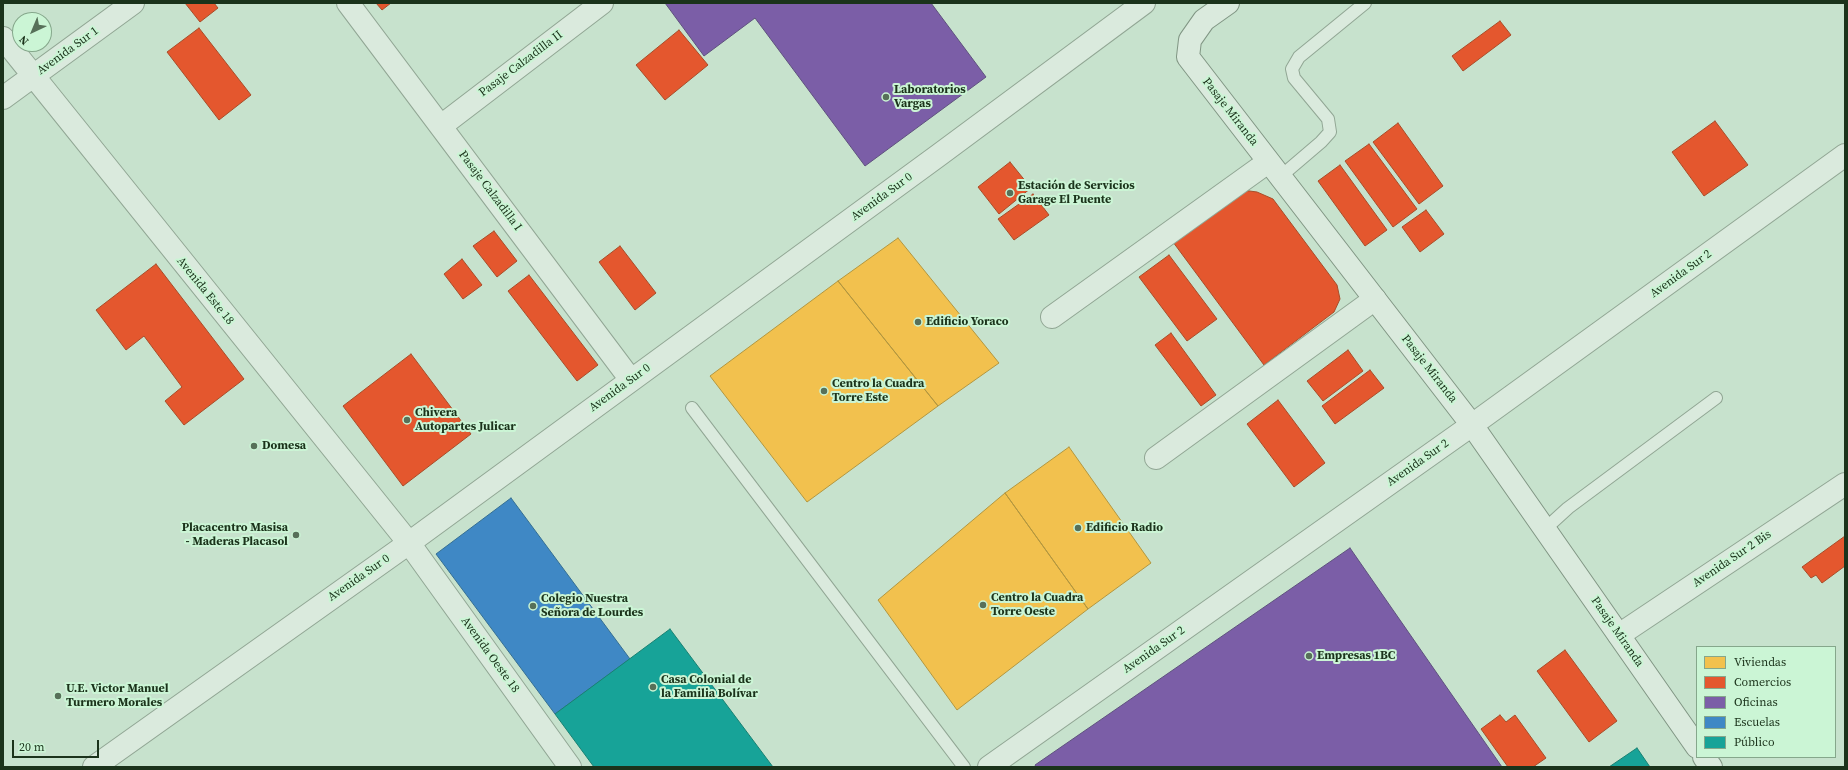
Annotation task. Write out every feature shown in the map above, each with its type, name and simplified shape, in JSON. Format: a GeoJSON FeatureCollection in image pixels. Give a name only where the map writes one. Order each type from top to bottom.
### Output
{"type":"FeatureCollection","features":[{"type":"Feature","properties":{"kind":"street","name":"Avenida Sur 1"},"geometry":{"type":"LineString","coordinates":[[3,98],[133,3]]}},
{"type":"Feature","properties":{"kind":"street","name":"Pasaje Calzadilla I"},"geometry":{"type":"LineString","coordinates":[[348,3],[631,380]]}},
{"type":"Feature","properties":{"kind":"street","name":"Pasaje Calzadilla II"},"geometry":{"type":"LineString","coordinates":[[441,126],[602,3]]}},
{"type":"Feature","properties":{"kind":"street","name":"Avenida Sur 0"},"geometry":{"type":"LineString","coordinates":[[94,767],[409,543],[1144,3]]}},
{"type":"Feature","properties":{"kind":"street","name":"Pasaje Miranda"},"geometry":{"type":"LineString","coordinates":[[1228,3],[1204,20],[1190,40],[1188,57],[1472,425],[1696,746]]}},
{"type":"Feature","properties":{"kind":"street","name":"Avenida Este 18"},"geometry":{"type":"LineString","coordinates":[[3,38],[409,543]]}},
{"type":"Feature","properties":{"kind":"street","name":"Avenida Sur 2"},"geometry":{"type":"LineString","coordinates":[[989,767],[1472,425],[1845,155]]}},
{"type":"Feature","properties":{"kind":"street"},"geometry":{"type":"LineString","coordinates":[[1052,316],[1274,169]]}},
{"type":"Feature","properties":{"kind":"street"},"geometry":{"type":"LineString","coordinates":[[1156,458],[1375,299]]}},
{"type":"Feature","properties":{"kind":"street","name":"Avenida Sur 2 Bis"},"geometry":{"type":"LineString","coordinates":[[1619,635],[1845,484]]}},
{"type":"Feature","properties":{"kind":"street","name":"Avenida Oeste 18"},"geometry":{"type":"LineString","coordinates":[[409,543],[570,767]]}},
{"type":"Feature","properties":{"kind":"street"},"geometry":{"type":"LineString","coordinates":[[1705,758],[1711,767]]}},
{"type":"Feature","properties":{"kind":"lane"},"geometry":{"type":"LineString","coordinates":[[1274,169],[1321,142],[1330,132],[1328,119],[1294,78],[1292,69],[1299,58],[1365,3]]}},
{"type":"Feature","properties":{"kind":"lane"},"geometry":{"type":"LineString","coordinates":[[1545,529],[1568,508],[1716,398]]}},
{"type":"Feature","properties":{"kind":"lane"},"geometry":{"type":"LineString","coordinates":[[692,408],[964,767]]}},
{"type":"Feature","properties":{"kind":"building: Viviendas","name":"Edificio Yoraco"},"geometry":{"type":"Polygon","coordinates":[[[898,238],[999,363],[938,406],[838,281],[898,238]]]}},
{"type":"Feature","properties":{"kind":"building: Viviendas","name":"Centro la Cuadra Torre Este"},"geometry":{"type":"Polygon","coordinates":[[[838,281],[938,406],[807,502],[710,376],[838,281]]]}},
{"type":"Feature","properties":{"kind":"building: Viviendas","name":"Edificio Radio"},"geometry":{"type":"Polygon","coordinates":[[[1069,447],[1151,563],[1088,609],[1005,493],[1069,447]]]}},
{"type":"Feature","properties":{"kind":"building: Viviendas","name":"Centro la Cuadra Torre Oeste"},"geometry":{"type":"Polygon","coordinates":[[[1005,493],[1088,609],[957,710],[878,600],[1005,493]]]}},
{"type":"Feature","properties":{"kind":"building: Comercios"},"geometry":{"type":"Polygon","coordinates":[[[185,3],[214,3],[218,8],[200,22],[185,3]]]}},
{"type":"Feature","properties":{"kind":"building: Comercios"},"geometry":{"type":"Polygon","coordinates":[[[376,3],[391,3],[382,10],[376,3]]]}},
{"type":"Feature","properties":{"kind":"building: Comercios"},"geometry":{"type":"Polygon","coordinates":[[[1500,21],[1511,35],[1463,71],[1452,56],[1500,21]]]}},
{"type":"Feature","properties":{"kind":"building: Comercios"},"geometry":{"type":"Polygon","coordinates":[[[199,28],[251,95],[219,120],[167,52],[199,28]]]}},
{"type":"Feature","properties":{"kind":"building: Comercios"},"geometry":{"type":"Polygon","coordinates":[[[679,30],[708,65],[665,100],[636,65],[679,30]]]}},
{"type":"Feature","properties":{"kind":"building: Comercios"},"geometry":{"type":"Polygon","coordinates":[[[1715,121],[1748,165],[1704,196],[1672,152],[1715,121]]]}},
{"type":"Feature","properties":{"kind":"building: Comercios"},"geometry":{"type":"Polygon","coordinates":[[[1398,123],[1443,186],[1419,204],[1373,142],[1398,123]]]}},
{"type":"Feature","properties":{"kind":"building: Comercios"},"geometry":{"type":"Polygon","coordinates":[[[1369,144],[1417,209],[1393,227],[1345,161],[1369,144]]]}},
{"type":"Feature","properties":{"kind":"building: Comercios"},"geometry":{"type":"Polygon","coordinates":[[[1010,162],[1031,188],[999,214],[978,187],[1010,162]]]}},
{"type":"Feature","properties":{"kind":"building: Comercios"},"geometry":{"type":"Polygon","coordinates":[[[1340,165],[1387,230],[1365,246],[1318,181],[1340,165]]]}},
{"type":"Feature","properties":{"kind":"building: Comercios"},"geometry":{"type":"Polygon","coordinates":[[[1242,190],[1257,192],[1273,199],[1337,285],[1340,299],[1334,312],[1264,365],[1173,242],[1242,190]]]}},
{"type":"Feature","properties":{"kind":"building: Comercios","name":"Estación de Servicios Garage El Puente"},"geometry":{"type":"Polygon","coordinates":[[[1033,194],[1049,215],[1014,240],[998,219],[1033,194]]]}},
{"type":"Feature","properties":{"kind":"building: Comercios"},"geometry":{"type":"Polygon","coordinates":[[[1426,210],[1444,234],[1420,252],[1402,227],[1426,210]]]}},
{"type":"Feature","properties":{"kind":"building: Comercios"},"geometry":{"type":"Polygon","coordinates":[[[494,231],[517,261],[497,277],[473,246],[494,231]]]}},
{"type":"Feature","properties":{"kind":"building: Comercios"},"geometry":{"type":"Polygon","coordinates":[[[620,246],[656,293],[635,310],[599,262],[620,246]]]}},
{"type":"Feature","properties":{"kind":"building: Comercios"},"geometry":{"type":"Polygon","coordinates":[[[1169,255],[1217,319],[1187,341],[1139,277],[1169,255]]]}},
{"type":"Feature","properties":{"kind":"building: Comercios"},"geometry":{"type":"Polygon","coordinates":[[[462,259],[482,285],[463,299],[444,274],[462,259]]]}},
{"type":"Feature","properties":{"kind":"building: Comercios"},"geometry":{"type":"Polygon","coordinates":[[[156,264],[244,379],[184,425],[165,401],[182,387],[144,336],[126,350],[96,310],[156,264]]]}},
{"type":"Feature","properties":{"kind":"building: Comercios"},"geometry":{"type":"Polygon","coordinates":[[[529,275],[598,365],[577,381],[508,291],[529,275]]]}},
{"type":"Feature","properties":{"kind":"building: Comercios"},"geometry":{"type":"Polygon","coordinates":[[[1171,333],[1216,395],[1201,406],[1155,345],[1171,333]]]}},
{"type":"Feature","properties":{"kind":"building: Comercios"},"geometry":{"type":"Polygon","coordinates":[[[1348,350],[1363,371],[1323,401],[1307,381],[1348,350]]]}},
{"type":"Feature","properties":{"kind":"building: Comercios","name":"Chivera Autopartes Julicar"},"geometry":{"type":"Polygon","coordinates":[[[411,354],[471,434],[403,486],[343,406],[411,354]]]}},
{"type":"Feature","properties":{"kind":"building: Comercios"},"geometry":{"type":"Polygon","coordinates":[[[1370,370],[1384,388],[1335,424],[1322,406],[1370,370]]]}},
{"type":"Feature","properties":{"kind":"building: Comercios"},"geometry":{"type":"Polygon","coordinates":[[[1278,400],[1325,463],[1294,487],[1247,424],[1278,400]]]}},
{"type":"Feature","properties":{"kind":"building: Comercios"},"geometry":{"type":"Polygon","coordinates":[[[1845,536],[1845,566],[1822,583],[1816,575],[1811,578],[1802,567],[1845,536]]]}},
{"type":"Feature","properties":{"kind":"building: Comercios"},"geometry":{"type":"Polygon","coordinates":[[[1565,650],[1617,721],[1589,742],[1537,671],[1565,650]]]}},
{"type":"Feature","properties":{"kind":"building: Comercios"},"geometry":{"type":"Polygon","coordinates":[[[1500,715],[1506,722],[1515,715],[1546,758],[1533,767],[1508,767],[1481,729],[1500,715]]]}},
{"type":"Feature","properties":{"kind":"building: Oficinas","name":"Laboratorios Vargas"},"geometry":{"type":"Polygon","coordinates":[[[665,3],[931,3],[986,77],[865,166],[755,18],[704,56],[665,3]]]}},
{"type":"Feature","properties":{"kind":"building: Oficinas","name":"Empresas 1BC"},"geometry":{"type":"Polygon","coordinates":[[[1350,548],[1502,767],[1036,767],[1035,765],[1350,548]]]}},
{"type":"Feature","properties":{"kind":"building: Escuelas","name":"Colegio Nuestra Señora de Lourdes"},"geometry":{"type":"Polygon","coordinates":[[[511,498],[630,659],[555,714],[436,554],[511,498]]]}},
{"type":"Feature","properties":{"kind":"building: Público","name":"Casa Colonial de la Familia Bolívar"},"geometry":{"type":"Polygon","coordinates":[[[670,629],[773,767],[594,767],[555,714],[670,629]]]}},
{"type":"Feature","properties":{"kind":"building: Público"},"geometry":{"type":"Polygon","coordinates":[[[1637,748],[1650,767],[1609,767],[1637,748]]]}},
{"type":"Feature","properties":{"kind":"place","name":"Laboratorios Vargas"},"geometry":{"type":"Point","coordinates":[886,97]}},
{"type":"Feature","properties":{"kind":"place","name":"Estación de Servicios Garage El Puente"},"geometry":{"type":"Point","coordinates":[1010,193]}},
{"type":"Feature","properties":{"kind":"place","name":"Edificio Yoraco"},"geometry":{"type":"Point","coordinates":[918,322]}},
{"type":"Feature","properties":{"kind":"place","name":"Centro la Cuadra Torre Este"},"geometry":{"type":"Point","coordinates":[824,391]}},
{"type":"Feature","properties":{"kind":"place","name":"Chivera Autopartes Julicar"},"geometry":{"type":"Point","coordinates":[407,420]}},
{"type":"Feature","properties":{"kind":"place","name":"Domesa"},"geometry":{"type":"Point","coordinates":[254,446]}},
{"type":"Feature","properties":{"kind":"place","name":"Edificio Radio"},"geometry":{"type":"Point","coordinates":[1078,528]}},
{"type":"Feature","properties":{"kind":"place","name":"Placacentro Masisa - Maderas Placasol"},"geometry":{"type":"Point","coordinates":[296,535]}},
{"type":"Feature","properties":{"kind":"place","name":"Centro la Cuadra Torre Oeste"},"geometry":{"type":"Point","coordinates":[983,605]}},
{"type":"Feature","properties":{"kind":"place","name":"Colegio Nuestra Señora de Lourdes"},"geometry":{"type":"Point","coordinates":[533,606]}},
{"type":"Feature","properties":{"kind":"place","name":"Empresas 1BC"},"geometry":{"type":"Point","coordinates":[1309,656]}},
{"type":"Feature","properties":{"kind":"place","name":"Casa Colonial de la Familia Bolívar"},"geometry":{"type":"Point","coordinates":[653,687]}},
{"type":"Feature","properties":{"kind":"place","name":"U.E. Victor Manuel Turmero Morales"},"geometry":{"type":"Point","coordinates":[58,696]}}]}
